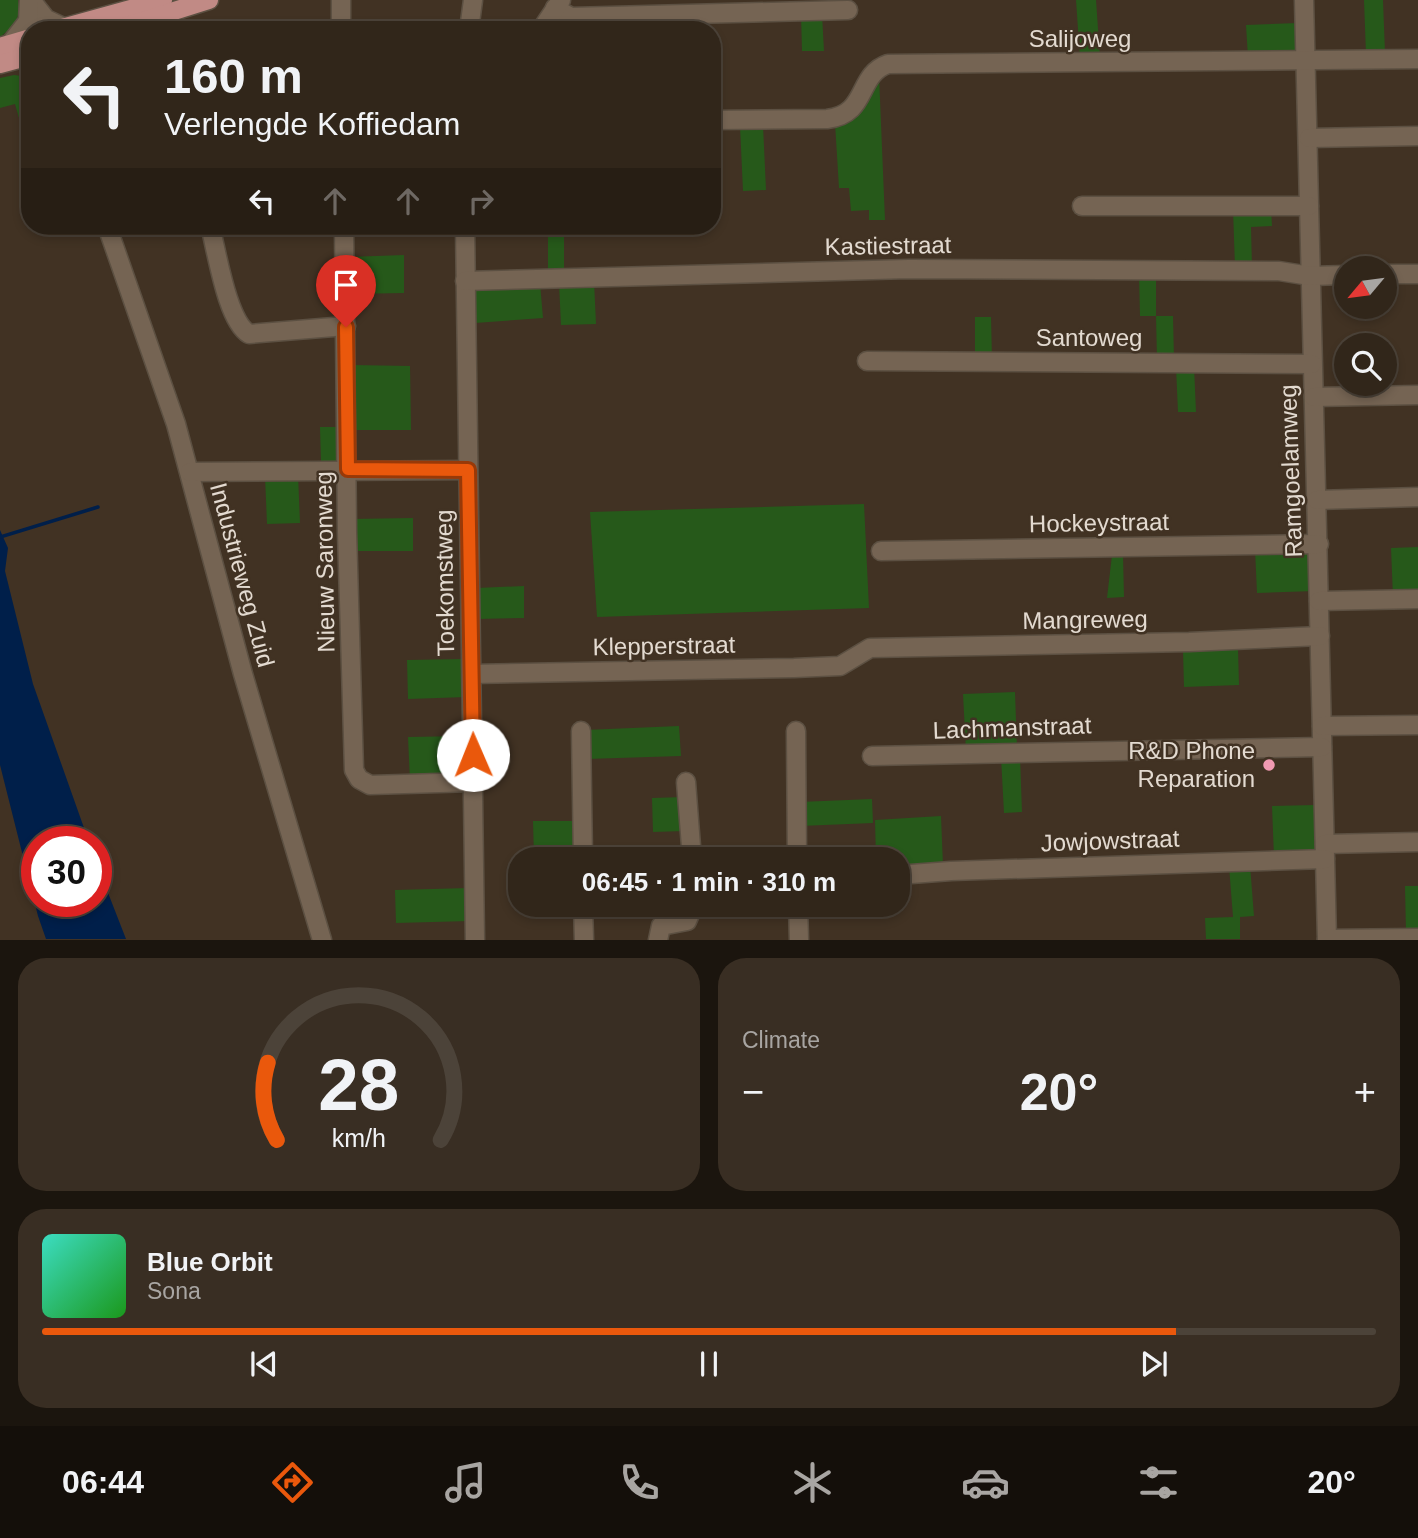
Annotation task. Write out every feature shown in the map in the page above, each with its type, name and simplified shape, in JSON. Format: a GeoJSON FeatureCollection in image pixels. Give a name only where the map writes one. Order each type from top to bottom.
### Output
{"type":"FeatureCollection","features":[{"type":"Feature","properties":{"kind":"main road"},"geometry":{"type":"LineString","coordinates":[[88,21],[163,0]]}},
{"type":"Feature","properties":{"kind":"main road"},"geometry":{"type":"LineString","coordinates":[[142,21],[209,0]]}},
{"type":"Feature","properties":{"kind":"main road"},"geometry":{"type":"LineString","coordinates":[[0,64],[18,53]]}},
{"type":"Feature","properties":{"kind":"street"},"geometry":{"type":"LineString","coordinates":[[30,0],[49,21]]}},
{"type":"Feature","properties":{"kind":"street"},"geometry":{"type":"LineString","coordinates":[[28,21],[30,0]]}},
{"type":"Feature","properties":{"kind":"street"},"geometry":{"type":"LineString","coordinates":[[341,0],[341,21]]}},
{"type":"Feature","properties":{"kind":"street"},"geometry":{"type":"LineString","coordinates":[[470,21],[473,0]]}},
{"type":"Feature","properties":{"kind":"street","name":"Ramgoelamweg"},"geometry":{"type":"LineString","coordinates":[[1304,0],[1319,544],[1326,939]]}},
{"type":"Feature","properties":{"kind":"street"},"geometry":{"type":"LineString","coordinates":[[547,21],[558,4],[571,17],[848,10]]}},
{"type":"Feature","properties":{"kind":"street","name":"Salijoweg"},"geometry":{"type":"LineString","coordinates":[[721,120],[836,118],[853,109],[876,70],[888,64],[1418,59]]}},
{"type":"Feature","properties":{"kind":"street"},"geometry":{"type":"LineString","coordinates":[[1309,138],[1418,136]]}},
{"type":"Feature","properties":{"kind":"street"},"geometry":{"type":"LineString","coordinates":[[1082,206],[1309,205]]}},
{"type":"Feature","properties":{"kind":"street","name":"Industrieweg Zuid"},"geometry":{"type":"LineString","coordinates":[[110,235],[190,472],[233,636],[322,940]]}},
{"type":"Feature","properties":{"kind":"street"},"geometry":{"type":"LineString","coordinates":[[212,235],[233,312],[241,329],[249,334],[346,327]]}},
{"type":"Feature","properties":{"kind":"street","name":"Nieuw Saronweg"},"geometry":{"type":"LineString","coordinates":[[344,235],[354,770],[359,779],[370,785],[474,782]]}},
{"type":"Feature","properties":{"kind":"street","name":"Toekomstweg"},"geometry":{"type":"LineString","coordinates":[[465,235],[475,940]]}},
{"type":"Feature","properties":{"kind":"street","name":"Kastiestraat"},"geometry":{"type":"LineString","coordinates":[[465,281],[909,269],[1279,271],[1310,276],[1334,275]]}},
{"type":"Feature","properties":{"kind":"street"},"geometry":{"type":"LineString","coordinates":[[1397,274],[1418,274]]}},
{"type":"Feature","properties":{"kind":"street","name":"Santoweg"},"geometry":{"type":"LineString","coordinates":[[867,361],[1312,364]]}},
{"type":"Feature","properties":{"kind":"street"},"geometry":{"type":"LineString","coordinates":[[1314,397],[1418,395]]}},
{"type":"Feature","properties":{"kind":"street"},"geometry":{"type":"LineString","coordinates":[[190,472],[468,470]]}},
{"type":"Feature","properties":{"kind":"street"},"geometry":{"type":"LineString","coordinates":[[1317,500],[1418,497]]}},
{"type":"Feature","properties":{"kind":"street","name":"Hockeystraat"},"geometry":{"type":"LineString","coordinates":[[881,551],[1319,544]]}},
{"type":"Feature","properties":{"kind":"street"},"geometry":{"type":"LineString","coordinates":[[1320,601],[1418,599]]}},
{"type":"Feature","properties":{"kind":"street","name":"Mangreweg"},"geometry":{"type":"LineString","coordinates":[[855,660],[870,648],[1189,642],[1320,636]]}},
{"type":"Feature","properties":{"kind":"street","name":"Klepperstraat"},"geometry":{"type":"LineString","coordinates":[[472,674],[794,668],[840,666],[855,660]]}},
{"type":"Feature","properties":{"kind":"street"},"geometry":{"type":"LineString","coordinates":[[1322,726],[1418,725]]}},
{"type":"Feature","properties":{"kind":"street"},"geometry":{"type":"LineString","coordinates":[[581,731],[583,847]]}},
{"type":"Feature","properties":{"kind":"street"},"geometry":{"type":"LineString","coordinates":[[796,731],[797,847]]}},
{"type":"Feature","properties":{"kind":"street","name":"Lachmanstraat"},"geometry":{"type":"LineString","coordinates":[[872,756],[1322,747]]}},
{"type":"Feature","properties":{"kind":"street"},"geometry":{"type":"LineString","coordinates":[[687,782],[691,847]]}},
{"type":"Feature","properties":{"kind":"street","name":"Jowjowstraat"},"geometry":{"type":"LineString","coordinates":[[910,875],[1325,851],[1418,842]]}},
{"type":"Feature","properties":{"kind":"street"},"geometry":{"type":"LineString","coordinates":[[583,917],[584,940]]}},
{"type":"Feature","properties":{"kind":"street"},"geometry":{"type":"LineString","coordinates":[[658,940],[661,926],[687,921],[689,917]]}},
{"type":"Feature","properties":{"kind":"street"},"geometry":{"type":"LineString","coordinates":[[798,917],[799,940]]}},
{"type":"Feature","properties":{"kind":"street"},"geometry":{"type":"LineString","coordinates":[[1326,939],[1418,938]]}},
{"type":"Feature","properties":{"kind":"green space"},"geometry":{"type":"Polygon","coordinates":[[[0,0],[18,0],[19,12],[9,30],[0,37],[0,0]]]}},
{"type":"Feature","properties":{"kind":"green space"},"geometry":{"type":"Polygon","coordinates":[[[1076,0],[1096,0],[1100,57],[1080,58],[1076,0]]]}},
{"type":"Feature","properties":{"kind":"green space"},"geometry":{"type":"Polygon","coordinates":[[[1364,0],[1383,0],[1385,53],[1366,54],[1364,0]]]}},
{"type":"Feature","properties":{"kind":"green space"},"geometry":{"type":"Polygon","coordinates":[[[801,14],[822,14],[824,51],[802,51],[801,14]]]}},
{"type":"Feature","properties":{"kind":"green space"},"geometry":{"type":"Polygon","coordinates":[[[1298,23],[1299,52],[1248,57],[1246,25],[1298,23]]]}},
{"type":"Feature","properties":{"kind":"green space"},"geometry":{"type":"Polygon","coordinates":[[[879,75],[885,220],[869,220],[869,210],[851,211],[849,188],[839,188],[835,123],[879,75]]]}},
{"type":"Feature","properties":{"kind":"green space"},"geometry":{"type":"Polygon","coordinates":[[[21,76],[21,125],[15,104],[0,108],[0,78],[21,76]]]}},
{"type":"Feature","properties":{"kind":"green space"},"geometry":{"type":"Polygon","coordinates":[[[763,125],[766,190],[743,191],[740,126],[763,125]]]}},
{"type":"Feature","properties":{"kind":"green space"},"geometry":{"type":"Polygon","coordinates":[[[1271,208],[1272,226],[1251,227],[1252,267],[1235,267],[1233,209],[1271,208]]]}},
{"type":"Feature","properties":{"kind":"green space"},"geometry":{"type":"Polygon","coordinates":[[[548,235],[564,235],[564,273],[548,273],[548,235]]]}},
{"type":"Feature","properties":{"kind":"green space"},"geometry":{"type":"Polygon","coordinates":[[[404,255],[404,293],[350,294],[348,257],[404,255]]]}},
{"type":"Feature","properties":{"kind":"green space"},"geometry":{"type":"Polygon","coordinates":[[[1139,274],[1156,274],[1156,316],[1140,316],[1139,274]]]}},
{"type":"Feature","properties":{"kind":"green space"},"geometry":{"type":"Polygon","coordinates":[[[594,281],[596,324],[561,325],[559,283],[594,281]]]}},
{"type":"Feature","properties":{"kind":"green space"},"geometry":{"type":"Polygon","coordinates":[[[540,283],[543,318],[475,323],[475,288],[540,283]]]}},
{"type":"Feature","properties":{"kind":"green space"},"geometry":{"type":"Polygon","coordinates":[[[1156,316],[1173,316],[1174,359],[1157,359],[1156,316]]]}},
{"type":"Feature","properties":{"kind":"green space"},"geometry":{"type":"Polygon","coordinates":[[[975,317],[991,317],[992,359],[975,359],[975,317]]]}},
{"type":"Feature","properties":{"kind":"green space"},"geometry":{"type":"Polygon","coordinates":[[[352,365],[410,366],[411,430],[352,430],[352,365]]]}},
{"type":"Feature","properties":{"kind":"green space"},"geometry":{"type":"Polygon","coordinates":[[[1194,366],[1196,412],[1178,412],[1176,367],[1194,366]]]}},
{"type":"Feature","properties":{"kind":"green space"},"geometry":{"type":"Polygon","coordinates":[[[320,427],[344,427],[340,463],[321,462],[320,427]]]}},
{"type":"Feature","properties":{"kind":"green space"},"geometry":{"type":"Polygon","coordinates":[[[298,474],[300,523],[267,524],[265,476],[298,474]]]}},
{"type":"Feature","properties":{"kind":"green space"},"geometry":{"type":"Polygon","coordinates":[[[864,504],[869,608],[597,617],[590,512],[864,504]]]}},
{"type":"Feature","properties":{"kind":"green space"},"geometry":{"type":"Polygon","coordinates":[[[413,518],[413,551],[352,551],[351,519],[413,518]]]}},
{"type":"Feature","properties":{"kind":"green space"},"geometry":{"type":"Polygon","coordinates":[[[1418,547],[1418,596],[1393,597],[1391,548],[1418,547]]]}},
{"type":"Feature","properties":{"kind":"green space"},"geometry":{"type":"Polygon","coordinates":[[[1309,548],[1315,591],[1257,593],[1255,549],[1309,548]]]}},
{"type":"Feature","properties":{"kind":"green space"},"geometry":{"type":"Polygon","coordinates":[[[1112,555],[1123,555],[1124,597],[1107,598],[1112,555]]]}},
{"type":"Feature","properties":{"kind":"green space"},"geometry":{"type":"Polygon","coordinates":[[[524,586],[524,618],[477,619],[477,588],[524,586]]]}},
{"type":"Feature","properties":{"kind":"green space"},"geometry":{"type":"Polygon","coordinates":[[[1238,649],[1239,685],[1184,687],[1183,650],[1238,649]]]}},
{"type":"Feature","properties":{"kind":"green space"},"geometry":{"type":"Polygon","coordinates":[[[466,659],[467,697],[408,699],[407,660],[466,659]]]}},
{"type":"Feature","properties":{"kind":"green space"},"geometry":{"type":"Polygon","coordinates":[[[1015,692],[1017,749],[966,751],[963,694],[1015,692]]]}},
{"type":"Feature","properties":{"kind":"green space"},"geometry":{"type":"Polygon","coordinates":[[[679,726],[681,756],[586,759],[585,730],[679,726]]]}},
{"type":"Feature","properties":{"kind":"green space"},"geometry":{"type":"Polygon","coordinates":[[[466,736],[465,774],[410,781],[408,737],[466,736]]]}},
{"type":"Feature","properties":{"kind":"green space"},"geometry":{"type":"Polygon","coordinates":[[[1020,756],[1022,812],[1004,813],[1001,757],[1020,756]]]}},
{"type":"Feature","properties":{"kind":"green space"},"geometry":{"type":"Polygon","coordinates":[[[684,797],[685,831],[653,832],[652,798],[684,797]]]}},
{"type":"Feature","properties":{"kind":"green space"},"geometry":{"type":"Polygon","coordinates":[[[872,799],[873,823],[800,826],[799,802],[872,799]]]}},
{"type":"Feature","properties":{"kind":"green space"},"geometry":{"type":"Polygon","coordinates":[[[1315,805],[1315,853],[1274,857],[1272,806],[1315,805]]]}},
{"type":"Feature","properties":{"kind":"green space"},"geometry":{"type":"Polygon","coordinates":[[[941,816],[943,865],[910,866],[910,847],[876,847],[875,820],[941,816]]]}},
{"type":"Feature","properties":{"kind":"green space"},"geometry":{"type":"Polygon","coordinates":[[[533,821],[578,821],[579,847],[534,847],[533,821]]]}},
{"type":"Feature","properties":{"kind":"green space"},"geometry":{"type":"Polygon","coordinates":[[[1250,865],[1254,916],[1240,917],[1240,939],[1206,939],[1205,918],[1233,917],[1229,866],[1250,865]]]}},
{"type":"Feature","properties":{"kind":"green space"},"geometry":{"type":"Polygon","coordinates":[[[1405,886],[1418,886],[1418,932],[1406,932],[1405,886]]]}},
{"type":"Feature","properties":{"kind":"green space"},"geometry":{"type":"Polygon","coordinates":[[[469,888],[470,921],[396,923],[395,890],[469,888]]]}},
{"type":"Feature","properties":{"kind":"water"},"geometry":{"type":"Polygon","coordinates":[[[0,530],[8,548],[5,571],[33,684],[83,826],[21,826],[21,848],[0,765],[0,530]]]}},
{"type":"Feature","properties":{"kind":"water"},"geometry":{"type":"Polygon","coordinates":[[[112,903],[126,939],[46,939],[38,917],[112,917],[112,903]]]}},
{"type":"Feature","properties":{"kind":"waterway"},"geometry":{"type":"LineString","coordinates":[[0,537],[98,507]]}},
{"type":"Feature","properties":{"kind":"place","name":"R&D Phone Reparation"},"geometry":{"type":"Point","coordinates":[1269,765]}},
{"type":"Feature","properties":{"kind":"route"},"geometry":{"type":"LineString","coordinates":[[346,327],[348,469],[468,470],[473,755]]}}]}
